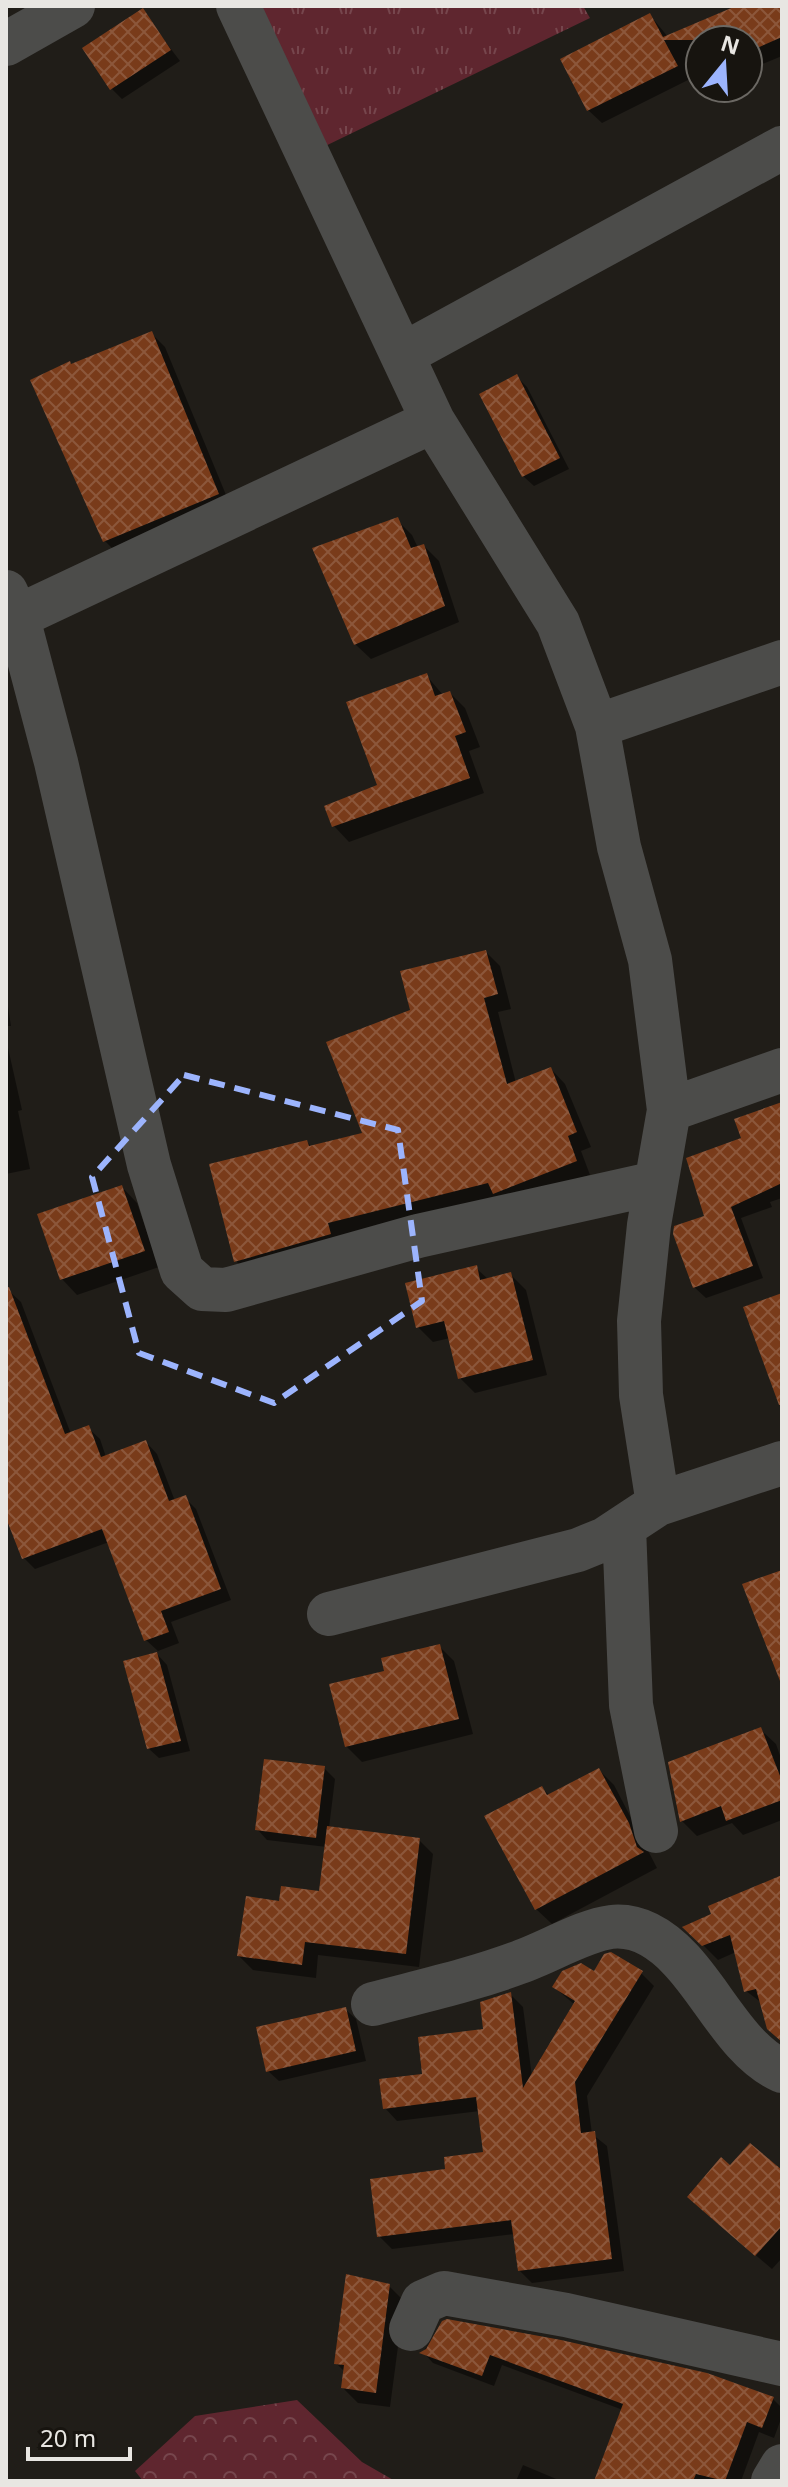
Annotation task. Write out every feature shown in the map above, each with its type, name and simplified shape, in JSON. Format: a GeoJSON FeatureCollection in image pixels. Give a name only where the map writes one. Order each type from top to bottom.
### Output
{"type":"FeatureCollection","features":[{"type":"Feature","properties":{"kind":"street"},"geometry":{"type":"LineString","coordinates":[[6,44],[73,6]]}},
{"type":"Feature","properties":{"kind":"street"},"geometry":{"type":"LineString","coordinates":[[238,6],[433,421],[558,623],[597,726],[619,847],[650,960],[669,1110],[656,1183],[639,1321],[641,1515],[631,1705],[656,1831]]}},
{"type":"Feature","properties":{"kind":"street"},"geometry":{"type":"LineString","coordinates":[[402,355],[782,148]]}},
{"type":"Feature","properties":{"kind":"street"},"geometry":{"type":"LineString","coordinates":[[433,421],[10,611],[56,762],[149,1165],[182,1271],[202,1289],[226,1290],[418,1236],[656,1183]]}},
{"type":"Feature","properties":{"kind":"street"},"geometry":{"type":"LineString","coordinates":[[597,726],[782,662]]}},
{"type":"Feature","properties":{"kind":"street"},"geometry":{"type":"LineString","coordinates":[[669,1110],[782,1070]]}},
{"type":"Feature","properties":{"kind":"street"},"geometry":{"type":"LineString","coordinates":[[329,1614],[578,1550],[641,1515],[782,1463]]}},
{"type":"Feature","properties":{"kind":"street"},"geometry":{"type":"LineString","coordinates":[[373,2004],[516,1964],[609,1927],[627,1928],[649,1933],[680,1959],[748,2043],[771,2066],[782,2071]]}},
{"type":"Feature","properties":{"kind":"street"},"geometry":{"type":"LineString","coordinates":[[411,2329],[423,2302],[444,2293],[566,2315],[782,2364]]}},
{"type":"Feature","properties":{"kind":"street"},"geometry":{"type":"LineString","coordinates":[[773,2481],[782,2466]]}},
{"type":"Feature","properties":{"kind":"highlighted area"},"geometry":{"type":"Polygon","coordinates":[[[184,1075],[398,1130],[422,1301],[274,1403],[139,1353],[92,1177],[184,1075]]]}},
{"type":"Feature","properties":{"kind":"green space"},"geometry":{"type":"Polygon","coordinates":[[[247,6],[583,6],[590,18],[317,150],[247,6]]]}},
{"type":"Feature","properties":{"kind":"green space"},"geometry":{"type":"Polygon","coordinates":[[[297,2400],[362,2462],[395,2481],[143,2481],[135,2471],[195,2416],[297,2400]]]}},
{"type":"Feature","properties":{"kind":"building"},"geometry":{"type":"Polygon","coordinates":[[[736,6],[782,6],[782,37],[764,45],[764,24],[694,24],[736,6]]]}},
{"type":"Feature","properties":{"kind":"building"},"geometry":{"type":"Polygon","coordinates":[[[143,8],[171,50],[110,90],[82,48],[143,8]]]}},
{"type":"Feature","properties":{"kind":"building"},"geometry":{"type":"Polygon","coordinates":[[[650,13],[663,37],[684,28],[684,40],[664,40],[678,66],[587,111],[560,59],[650,13]]]}},
{"type":"Feature","properties":{"kind":"building"},"geometry":{"type":"Polygon","coordinates":[[[152,331],[219,494],[103,542],[30,380],[70,361],[71,364],[152,331]]]}},
{"type":"Feature","properties":{"kind":"building"},"geometry":{"type":"Polygon","coordinates":[[[517,374],[560,458],[522,477],[479,394],[517,374]]]}},
{"type":"Feature","properties":{"kind":"building"},"geometry":{"type":"Polygon","coordinates":[[[398,517],[411,548],[424,544],[445,606],[354,645],[312,548],[398,517]]]}},
{"type":"Feature","properties":{"kind":"building"},"geometry":{"type":"Polygon","coordinates":[[[427,673],[435,696],[450,691],[466,732],[455,736],[470,778],[332,827],[324,806],[377,785],[346,702],[427,673]]]}},
{"type":"Feature","properties":{"kind":"building"},"geometry":{"type":"Polygon","coordinates":[[[486,950],[498,994],[484,998],[507,1084],[551,1067],[577,1132],[568,1136],[577,1161],[493,1194],[488,1183],[328,1223],[331,1234],[234,1262],[209,1164],[307,1140],[309,1146],[362,1133],[326,1042],[410,1010],[400,971],[486,950]]]}},
{"type":"Feature","properties":{"kind":"building"},"geometry":{"type":"Polygon","coordinates":[[[782,1102],[782,1183],[731,1207],[753,1266],[693,1288],[673,1234],[674,1226],[704,1216],[686,1158],[741,1138],[734,1119],[782,1102]]]}},
{"type":"Feature","properties":{"kind":"building"},"geometry":{"type":"Polygon","coordinates":[[[122,1185],[145,1251],[60,1280],[37,1214],[122,1185]]]}},
{"type":"Feature","properties":{"kind":"building"},"geometry":{"type":"Polygon","coordinates":[[[477,1265],[480,1280],[511,1272],[533,1360],[458,1379],[444,1321],[416,1328],[405,1283],[477,1265]]]}},
{"type":"Feature","properties":{"kind":"building"},"geometry":{"type":"Polygon","coordinates":[[[9,1287],[65,1434],[89,1425],[101,1457],[146,1440],[169,1501],[186,1495],[221,1589],[161,1611],[169,1632],[144,1641],[102,1529],[22,1559],[6,1518],[6,1288],[9,1287]]]}},
{"type":"Feature","properties":{"kind":"building"},"geometry":{"type":"Polygon","coordinates":[[[782,1293],[782,1405],[779,1405],[743,1307],[782,1293]]]}},
{"type":"Feature","properties":{"kind":"building"},"geometry":{"type":"Polygon","coordinates":[[[782,1570],[782,1680],[780,1681],[742,1584],[782,1570]]]}},
{"type":"Feature","properties":{"kind":"building"},"geometry":{"type":"Polygon","coordinates":[[[440,1644],[459,1719],[345,1747],[329,1684],[384,1671],[381,1658],[440,1644]]]}},
{"type":"Feature","properties":{"kind":"building"},"geometry":{"type":"Polygon","coordinates":[[[157,1652],[181,1741],[147,1749],[123,1661],[157,1652]]]}},
{"type":"Feature","properties":{"kind":"building"},"geometry":{"type":"Polygon","coordinates":[[[761,1727],[782,1781],[782,1800],[726,1821],[721,1806],[680,1822],[668,1762],[761,1727]]]}},
{"type":"Feature","properties":{"kind":"building"},"geometry":{"type":"Polygon","coordinates":[[[264,1759],[325,1766],[316,1838],[255,1830],[264,1759]]]}},
{"type":"Feature","properties":{"kind":"building"},"geometry":{"type":"Polygon","coordinates":[[[599,1768],[629,1823],[637,1847],[644,1852],[535,1910],[484,1816],[542,1786],[547,1795],[599,1768]]]}},
{"type":"Feature","properties":{"kind":"building"},"geometry":{"type":"Polygon","coordinates":[[[327,1826],[420,1838],[406,1954],[305,1942],[302,1965],[237,1956],[246,1896],[279,1901],[281,1886],[319,1891],[327,1826]]]}},
{"type":"Feature","properties":{"kind":"building"},"geometry":{"type":"Polygon","coordinates":[[[782,1875],[782,2042],[767,2029],[756,1989],[744,1992],[730,1935],[702,1946],[682,1927],[711,1914],[708,1906],[782,1875]]]}},
{"type":"Feature","properties":{"kind":"building"},"geometry":{"type":"Polygon","coordinates":[[[611,1952],[643,1971],[575,2082],[581,2133],[595,2131],[612,2259],[518,2271],[511,2220],[377,2237],[370,2179],[445,2169],[444,2157],[483,2152],[476,2097],[383,2109],[379,2079],[422,2074],[418,2037],[483,2029],[480,2002],[511,1992],[523,2088],[575,2001],[552,1987],[562,1971],[581,1963],[594,1971],[604,1954],[611,1952]]]}},
{"type":"Feature","properties":{"kind":"building"},"geometry":{"type":"Polygon","coordinates":[[[346,2007],[356,2051],[266,2072],[256,2027],[346,2007]]]}},
{"type":"Feature","properties":{"kind":"building"},"geometry":{"type":"Polygon","coordinates":[[[750,2143],[782,2170],[782,2226],[755,2256],[687,2197],[721,2157],[730,2165],[750,2143]]]}},
{"type":"Feature","properties":{"kind":"building"},"geometry":{"type":"Polygon","coordinates":[[[346,2274],[390,2284],[376,2393],[341,2388],[344,2365],[334,2364],[346,2274]]]}},
{"type":"Feature","properties":{"kind":"building"},"geometry":{"type":"Polygon","coordinates":[[[447,2319],[561,2340],[707,2373],[774,2397],[762,2428],[747,2422],[725,2481],[696,2474],[693,2481],[594,2481],[623,2404],[490,2355],[482,2376],[419,2353],[426,2349],[442,2321],[447,2319]]]}}]}
